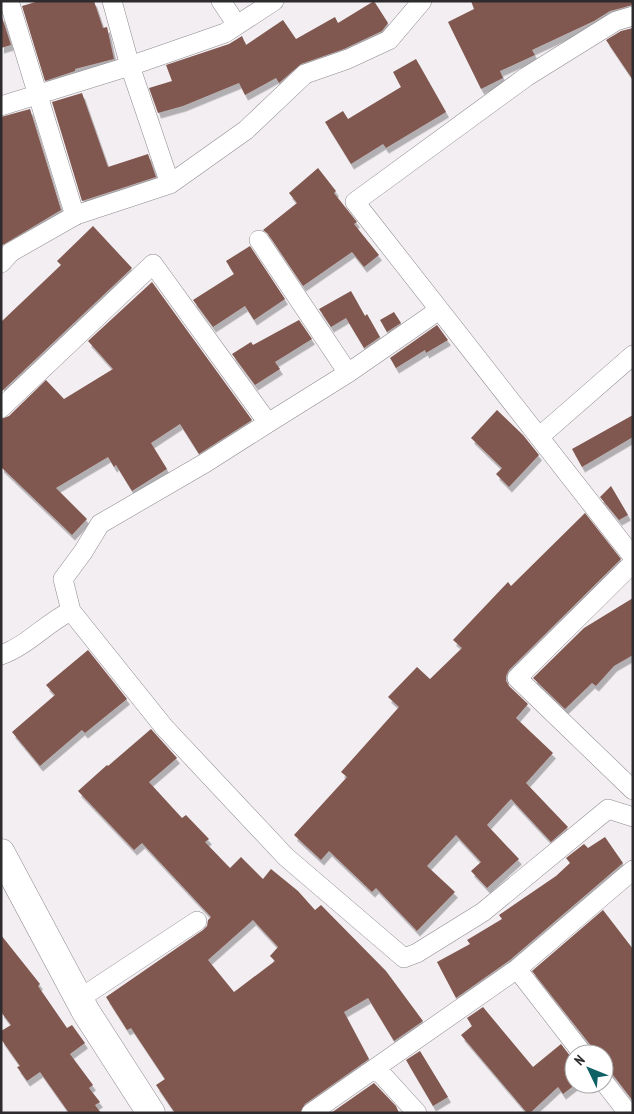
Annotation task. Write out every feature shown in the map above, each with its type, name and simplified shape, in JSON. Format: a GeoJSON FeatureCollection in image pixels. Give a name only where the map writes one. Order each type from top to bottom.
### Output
{"type":"FeatureCollection","features":[{"type":"Feature","properties":{"kind":"main road"},"geometry":{"type":"LineString","coordinates":[[1,853],[78,999],[151,1113]]}},
{"type":"Feature","properties":{"kind":"street"},"geometry":{"type":"LineString","coordinates":[[9,1],[75,216]]}},
{"type":"Feature","properties":{"kind":"street"},"geometry":{"type":"LineString","coordinates":[[112,1],[130,66],[170,184]]}},
{"type":"Feature","properties":{"kind":"street"},"geometry":{"type":"LineString","coordinates":[[221,1],[237,25]]}},
{"type":"Feature","properties":{"kind":"street"},"geometry":{"type":"LineString","coordinates":[[1,106],[130,66],[225,33],[274,1]]}},
{"type":"Feature","properties":{"kind":"street"},"geometry":{"type":"LineString","coordinates":[[1,264],[11,252],[75,216],[170,184],[246,130],[305,74],[348,59],[389,40],[422,1]]}},
{"type":"Feature","properties":{"kind":"street"},"geometry":{"type":"LineString","coordinates":[[633,16],[616,21],[526,77],[355,202],[633,557]]}},
{"type":"Feature","properties":{"kind":"street"},"geometry":{"type":"LineString","coordinates":[[259,240],[348,373]]}},
{"type":"Feature","properties":{"kind":"street"},"geometry":{"type":"LineString","coordinates":[[1,408],[153,264],[268,423]]}},
{"type":"Feature","properties":{"kind":"street"},"geometry":{"type":"LineString","coordinates":[[440,310],[348,373],[205,463],[100,524],[83,552],[63,579],[71,611],[164,728],[286,857],[404,958],[417,953],[483,912],[608,809],[633,817]]}},
{"type":"Feature","properties":{"kind":"street"},"geometry":{"type":"LineString","coordinates":[[539,437],[633,355]]}},
{"type":"Feature","properties":{"kind":"street"},"geometry":{"type":"LineString","coordinates":[[633,563],[517,678],[633,790]]}},
{"type":"Feature","properties":{"kind":"street"},"geometry":{"type":"LineString","coordinates":[[1,656],[13,651],[56,619],[71,611]]}},
{"type":"Feature","properties":{"kind":"street"},"geometry":{"type":"LineString","coordinates":[[311,1113],[517,969],[633,870]]}},
{"type":"Feature","properties":{"kind":"street"},"geometry":{"type":"LineString","coordinates":[[78,999],[197,921]]}},
{"type":"Feature","properties":{"kind":"street"},"geometry":{"type":"LineString","coordinates":[[517,969],[575,1044]]}},
{"type":"Feature","properties":{"kind":"street"},"geometry":{"type":"LineString","coordinates":[[376,1068],[417,1113]]}},
{"type":"Feature","properties":{"kind":"street"},"geometry":{"type":"LineString","coordinates":[[613,1094],[628,1113]]}},
{"type":"Feature","properties":{"kind":"building"},"geometry":{"type":"Polygon","coordinates":[[[39,1],[94,1],[103,28],[107,27],[114,59],[75,69],[75,71],[45,81],[22,6],[39,1]]]}},
{"type":"Feature","properties":{"kind":"building"},"geometry":{"type":"Polygon","coordinates":[[[374,1],[388,23],[382,31],[344,49],[301,64],[279,83],[276,78],[245,95],[239,83],[183,106],[158,113],[149,88],[172,81],[166,65],[229,44],[242,36],[246,45],[283,20],[296,39],[335,17],[338,23],[374,1]]]}},
{"type":"Feature","properties":{"kind":"building"},"geometry":{"type":"Polygon","coordinates":[[[471,1],[633,1],[633,5],[610,11],[594,21],[532,50],[535,55],[500,71],[503,78],[481,89],[448,22],[474,9],[471,1]]]}},
{"type":"Feature","properties":{"kind":"building"},"geometry":{"type":"Polygon","coordinates":[[[1,14],[11,45],[1,48],[1,14]]]}},
{"type":"Feature","properties":{"kind":"building"},"geometry":{"type":"Polygon","coordinates":[[[633,28],[633,80],[606,40],[621,31],[633,28]]]}},
{"type":"Feature","properties":{"kind":"building"},"geometry":{"type":"Polygon","coordinates":[[[416,59],[446,112],[386,148],[383,144],[351,164],[325,122],[343,111],[348,119],[401,87],[393,72],[416,59]]]}},
{"type":"Feature","properties":{"kind":"building"},"geometry":{"type":"Polygon","coordinates":[[[82,93],[108,167],[148,154],[156,177],[82,201],[52,102],[82,93]]]}},
{"type":"Feature","properties":{"kind":"building"},"geometry":{"type":"Polygon","coordinates":[[[30,109],[61,210],[1,246],[1,117],[30,109]]]}},
{"type":"Feature","properties":{"kind":"building"},"geometry":{"type":"Polygon","coordinates":[[[318,168],[336,191],[334,193],[357,222],[354,224],[379,255],[364,267],[352,252],[303,286],[268,234],[263,230],[297,203],[289,193],[318,168]]]}},
{"type":"Feature","properties":{"kind":"building"},"geometry":{"type":"Polygon","coordinates":[[[93,226],[132,268],[1,392],[1,322],[61,265],[57,261],[93,226]]]}},
{"type":"Feature","properties":{"kind":"building"},"geometry":{"type":"Polygon","coordinates":[[[250,246],[285,299],[254,320],[245,306],[213,327],[193,300],[234,274],[226,261],[250,246]]]}},
{"type":"Feature","properties":{"kind":"building"},"geometry":{"type":"Polygon","coordinates":[[[152,282],[252,420],[199,454],[180,424],[151,443],[167,469],[132,491],[116,465],[114,467],[108,457],[56,488],[87,519],[72,535],[1,467],[1,419],[9,416],[46,380],[64,399],[113,369],[88,341],[152,282]]]}},
{"type":"Feature","properties":{"kind":"building"},"geometry":{"type":"Polygon","coordinates":[[[351,291],[380,337],[364,348],[346,318],[331,327],[319,309],[351,291]]]}},
{"type":"Feature","properties":{"kind":"building"},"geometry":{"type":"Polygon","coordinates":[[[394,312],[401,323],[387,332],[380,320],[394,312]]]}},
{"type":"Feature","properties":{"kind":"building"},"geometry":{"type":"Polygon","coordinates":[[[299,320],[312,339],[275,362],[280,369],[255,385],[232,354],[251,342],[253,345],[299,320]]]}},
{"type":"Feature","properties":{"kind":"building"},"geometry":{"type":"Polygon","coordinates":[[[437,325],[448,340],[426,353],[425,350],[396,368],[390,358],[437,325]]]}},
{"type":"Feature","properties":{"kind":"building"},"geometry":{"type":"Polygon","coordinates":[[[497,410],[523,435],[539,455],[509,487],[496,474],[502,468],[471,438],[497,410]]]}},
{"type":"Feature","properties":{"kind":"building"},"geometry":{"type":"Polygon","coordinates":[[[633,415],[633,437],[582,467],[572,449],[633,415]]]}},
{"type":"Feature","properties":{"kind":"building"},"geometry":{"type":"Polygon","coordinates":[[[611,486],[628,515],[619,520],[600,497],[611,486]]]}},
{"type":"Feature","properties":{"kind":"building"},"geometry":{"type":"Polygon","coordinates":[[[585,513],[621,559],[509,670],[506,676],[509,686],[528,704],[516,718],[553,753],[526,783],[568,827],[551,842],[511,799],[487,825],[519,859],[487,888],[471,871],[481,862],[456,835],[427,866],[455,892],[417,931],[376,888],[372,892],[329,851],[321,860],[294,835],[347,777],[341,772],[399,707],[388,697],[417,667],[430,679],[462,648],[453,640],[508,582],[511,586],[585,513]]]}},
{"type":"Feature","properties":{"kind":"building"},"geometry":{"type":"Polygon","coordinates":[[[633,598],[633,655],[614,666],[596,686],[592,683],[565,709],[533,678],[584,628],[633,598]]]}},
{"type":"Feature","properties":{"kind":"building"},"geometry":{"type":"Polygon","coordinates":[[[88,650],[127,699],[85,733],[82,730],[40,766],[12,732],[55,695],[46,685],[88,650]]]}},
{"type":"Feature","properties":{"kind":"building"},"geometry":{"type":"Polygon","coordinates":[[[151,729],[177,758],[149,782],[182,818],[186,815],[209,839],[205,842],[230,868],[241,857],[263,879],[271,869],[298,891],[315,910],[321,905],[386,971],[423,1021],[394,1041],[368,998],[344,1012],[369,1059],[305,1104],[300,1113],[175,1113],[156,1085],[165,1079],[131,1028],[127,1030],[106,997],[203,930],[211,917],[142,843],[134,850],[78,791],[151,729]],[[253,920],[208,960],[234,992],[275,961],[270,956],[278,947],[253,920]]]}},
{"type":"Feature","properties":{"kind":"building"},"geometry":{"type":"Polygon","coordinates":[[[605,837],[623,863],[510,960],[456,998],[437,962],[470,944],[467,940],[502,919],[499,915],[556,876],[570,863],[566,858],[584,844],[588,848],[605,837]]]}},
{"type":"Feature","properties":{"kind":"building"},"geometry":{"type":"Polygon","coordinates":[[[603,910],[633,949],[633,1101],[614,1076],[614,1044],[590,1044],[532,971],[603,910]]]}},
{"type":"Feature","properties":{"kind":"building"},"geometry":{"type":"Polygon","coordinates":[[[1,935],[40,984],[38,986],[67,1028],[72,1025],[85,1043],[70,1054],[93,1085],[89,1088],[100,1102],[95,1105],[101,1113],[69,1113],[40,1072],[27,1081],[17,1067],[20,1066],[1,1039],[1,1031],[11,1025],[1,1012],[1,935]]]}},
{"type":"Feature","properties":{"kind":"building"},"geometry":{"type":"Polygon","coordinates":[[[483,1007],[533,1067],[561,1044],[564,1048],[564,1093],[558,1087],[530,1113],[527,1113],[461,1035],[472,1026],[467,1018],[483,1007]]]}},
{"type":"Feature","properties":{"kind":"building"},"geometry":{"type":"Polygon","coordinates":[[[420,1051],[448,1097],[433,1106],[406,1060],[420,1051]]]}},
{"type":"Feature","properties":{"kind":"building"},"geometry":{"type":"Polygon","coordinates":[[[374,1083],[396,1106],[399,1113],[331,1113],[374,1083]]]}}]}
